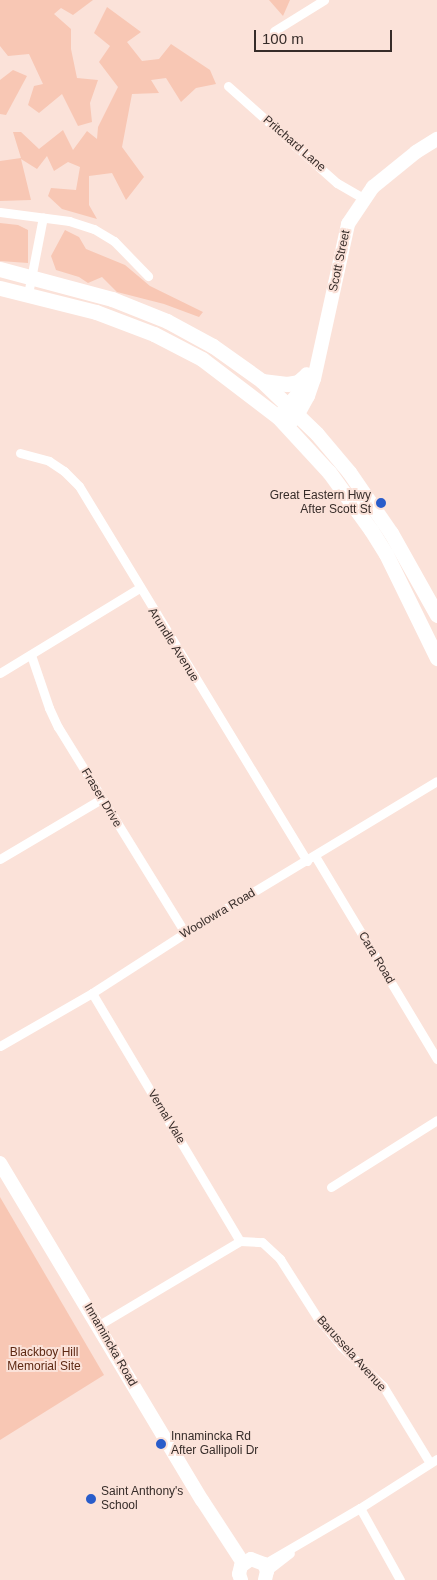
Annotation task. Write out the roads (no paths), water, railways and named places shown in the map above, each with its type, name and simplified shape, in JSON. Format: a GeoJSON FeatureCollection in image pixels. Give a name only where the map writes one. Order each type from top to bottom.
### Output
{"type":"FeatureCollection","features":[{"type":"Feature","properties":{"kind":"highway"},"geometry":{"type":"LineString","coordinates":[[0,269],[112,299],[167,321],[214,346],[262,381],[317,434],[362,489],[391,533],[437,615]]}},
{"type":"Feature","properties":{"kind":"highway"},"geometry":{"type":"LineString","coordinates":[[0,288],[96,312],[154,334],[181,347],[243,389],[282,422],[329,472],[371,530],[386,554],[437,658]]}},
{"type":"Feature","properties":{"kind":"highway"},"geometry":{"type":"LineString","coordinates":[[262,381],[287,384],[298,382],[306,375]]}},
{"type":"Feature","properties":{"kind":"main road","name":"Scott Street"},"geometry":{"type":"LineString","coordinates":[[282,422],[294,410],[314,379],[316,361],[348,224],[363,198],[373,187],[416,152],[437,139]]}},
{"type":"Feature","properties":{"kind":"main road","name":"Scott Street"},"geometry":{"type":"LineString","coordinates":[[294,410],[306,375],[316,361]]}},
{"type":"Feature","properties":{"kind":"main road","name":"Innamincka Road"},"geometry":{"type":"LineString","coordinates":[[0,1163],[219,1526],[251,1571]]}},
{"type":"Feature","properties":{"kind":"street"},"geometry":{"type":"LineString","coordinates":[[274,31],[324,0]]}},
{"type":"Feature","properties":{"kind":"street","name":"Pritchard Lane"},"geometry":{"type":"LineString","coordinates":[[228,86],[337,182],[363,198]]}},
{"type":"Feature","properties":{"kind":"street"},"geometry":{"type":"LineString","coordinates":[[0,212],[69,221],[108,237],[128,253],[148,276]]}},
{"type":"Feature","properties":{"kind":"street"},"geometry":{"type":"LineString","coordinates":[[28,294],[43,217]]}},
{"type":"Feature","properties":{"kind":"street","name":"Arundle Avenue"},"geometry":{"type":"LineString","coordinates":[[20,453],[49,461],[64,471],[78,486],[139,588],[311,858]]}},
{"type":"Feature","properties":{"kind":"street"},"geometry":{"type":"LineString","coordinates":[[0,673],[139,588]]}},
{"type":"Feature","properties":{"kind":"street","name":"Fraser Drive"},"geometry":{"type":"LineString","coordinates":[[31,655],[49,708],[101,799],[185,933]]}},
{"type":"Feature","properties":{"kind":"street","name":"Woolowra Road"},"geometry":{"type":"LineString","coordinates":[[0,1046],[92,993],[185,933],[437,781]]}},
{"type":"Feature","properties":{"kind":"street"},"geometry":{"type":"LineString","coordinates":[[0,859],[101,799]]}},
{"type":"Feature","properties":{"kind":"street","name":"Cara Road"},"geometry":{"type":"LineString","coordinates":[[311,858],[437,1059]]}},
{"type":"Feature","properties":{"kind":"street","name":"Vernal Vale"},"geometry":{"type":"LineString","coordinates":[[92,993],[240,1241]]}},
{"type":"Feature","properties":{"kind":"street"},"geometry":{"type":"LineString","coordinates":[[331,1187],[437,1120]]}},
{"type":"Feature","properties":{"kind":"street"},"geometry":{"type":"LineString","coordinates":[[99,1325],[240,1241]]}},
{"type":"Feature","properties":{"kind":"street","name":"Barussela Avenue"},"geometry":{"type":"LineString","coordinates":[[240,1241],[262,1242],[280,1259],[317,1317],[341,1346],[383,1386],[434,1461]]}},
{"type":"Feature","properties":{"kind":"street"},"geometry":{"type":"LineString","coordinates":[[251,1571],[360,1508],[434,1461]]}},
{"type":"Feature","properties":{"kind":"street"},"geometry":{"type":"LineString","coordinates":[[360,1508],[400,1580]]}},
{"type":"Feature","properties":{"kind":"place","name":"Great Eastern Hwy After Scott St"},"geometry":{"type":"Point","coordinates":[381,503]}},
{"type":"Feature","properties":{"kind":"place","name":"Innamincka Rd After Gallipoli Dr"},"geometry":{"type":"Point","coordinates":[161,1444]}},
{"type":"Feature","properties":{"kind":"place","name":"Saint Anthony's School"},"geometry":{"type":"Point","coordinates":[91,1499]}},
{"type":"Feature","properties":{"kind":"park label","name":"Blackboy Hill Memorial Site"},"geometry":{"type":"Point","coordinates":[44,1360]}}]}
